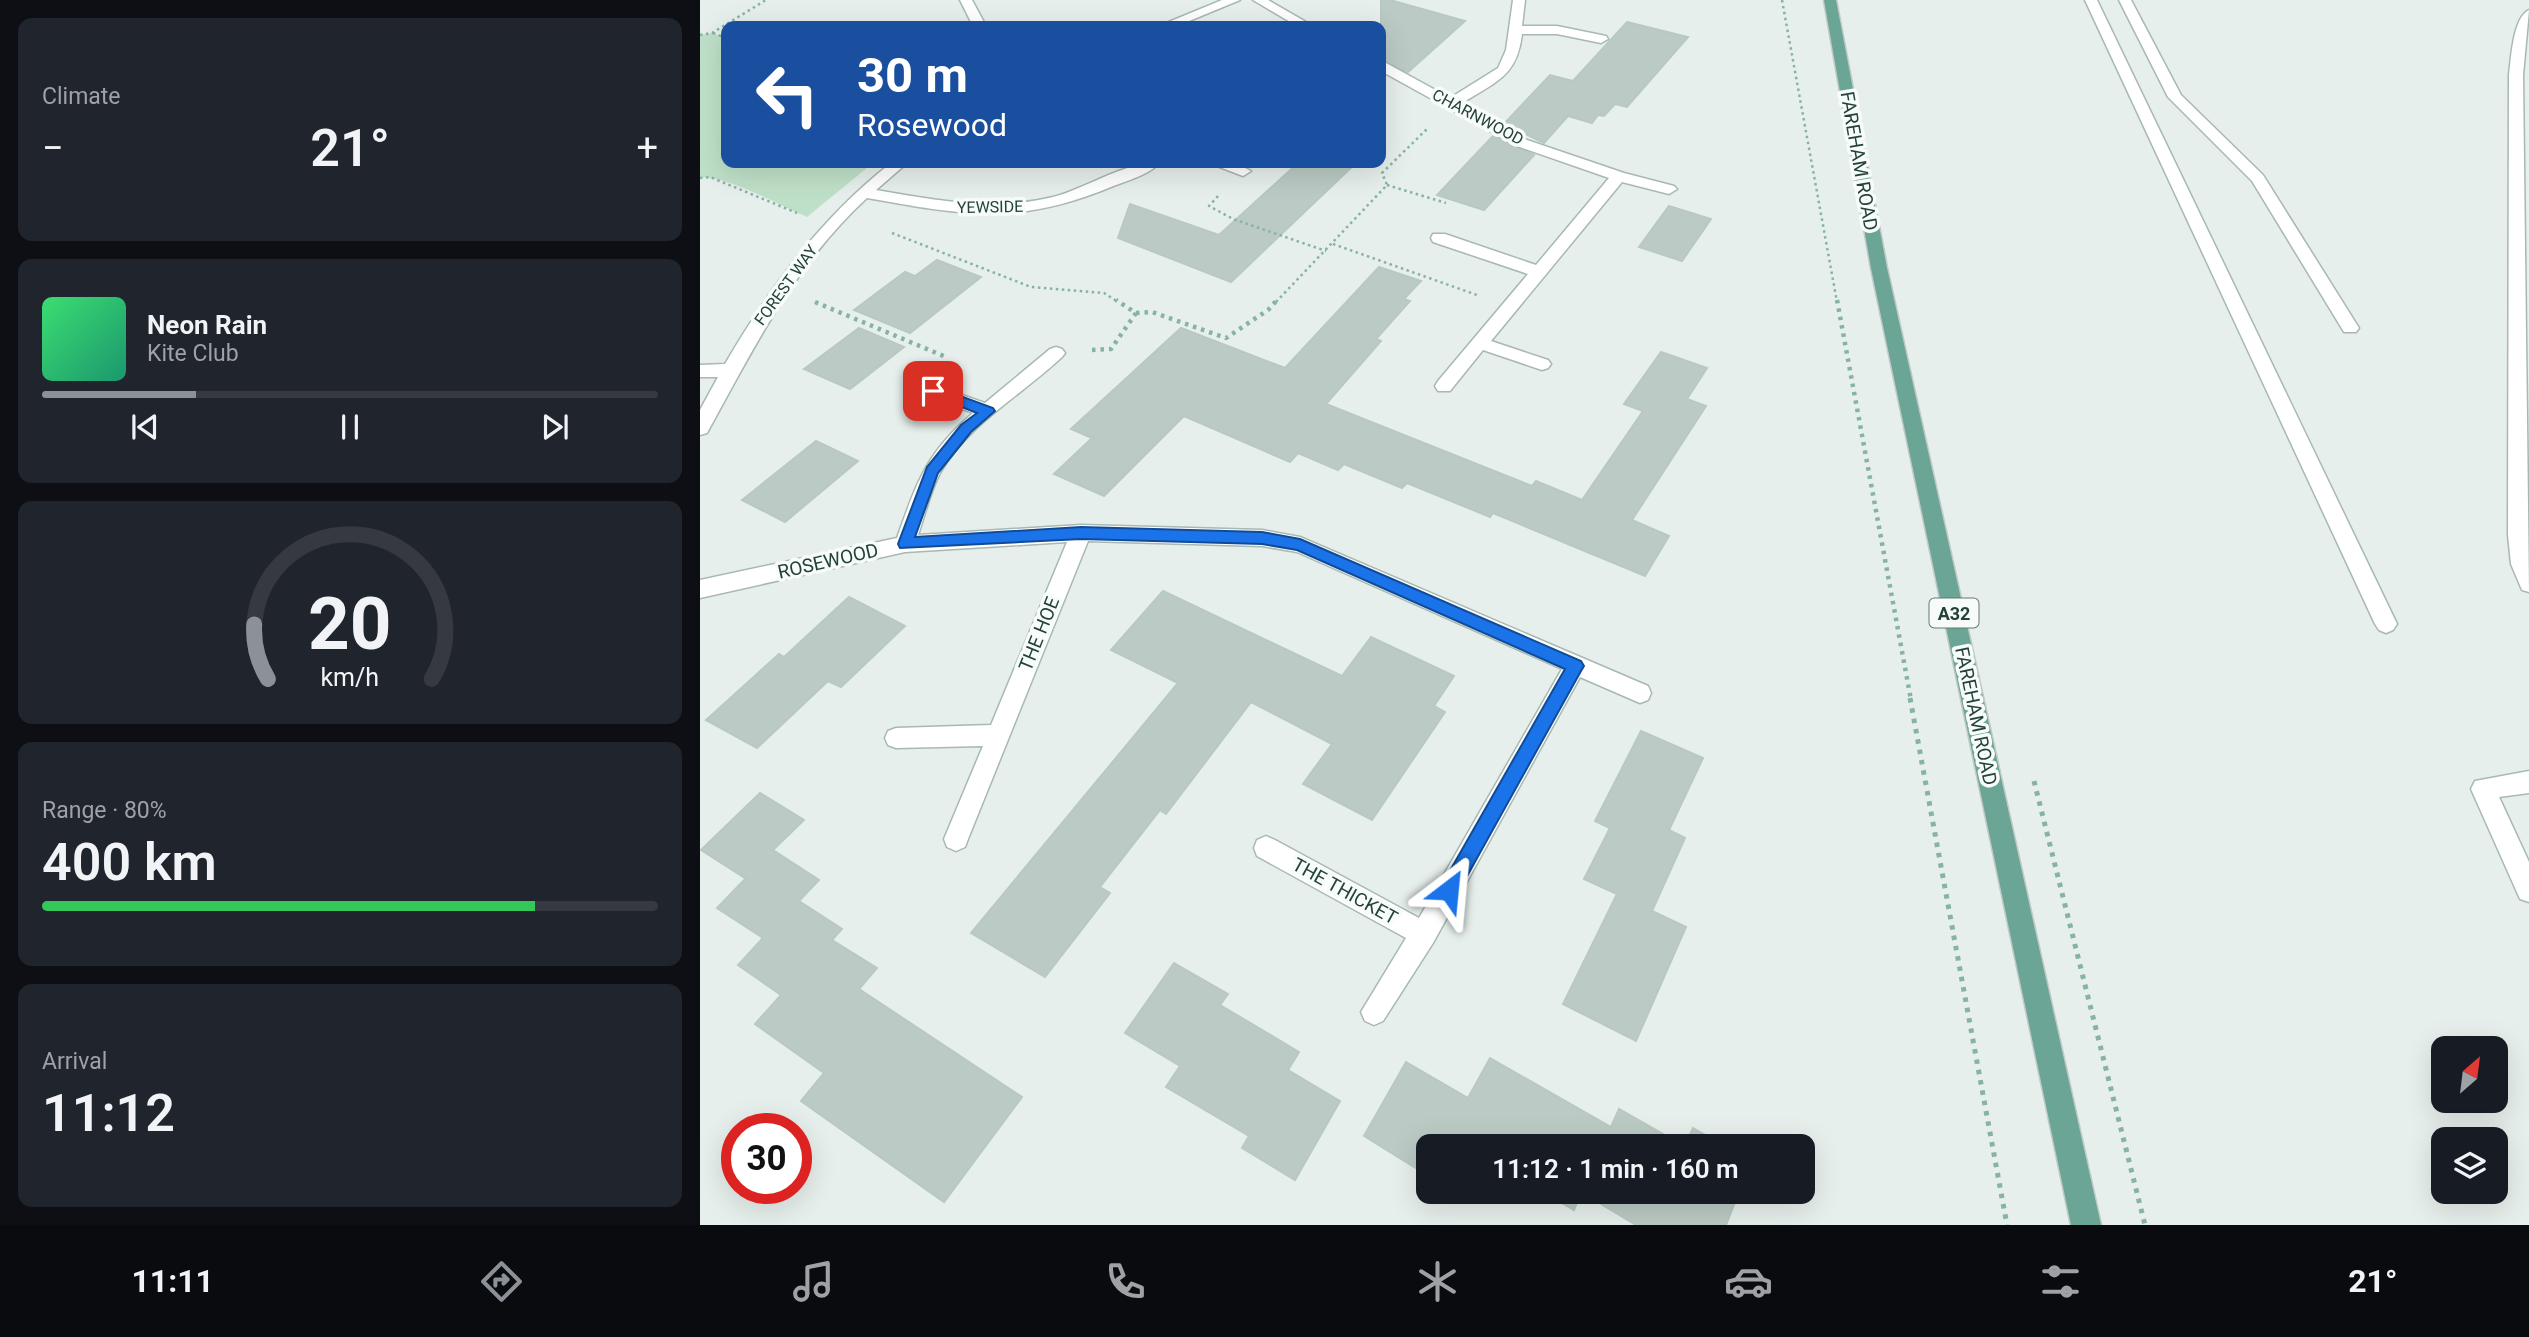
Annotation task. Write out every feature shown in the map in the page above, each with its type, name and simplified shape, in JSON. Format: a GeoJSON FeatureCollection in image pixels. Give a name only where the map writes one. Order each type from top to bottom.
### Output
{"type":"FeatureCollection","features":[{"type":"Feature","properties":{"kind":"main road","name":"FAREHAM ROAD"},"geometry":{"type":"LineString","coordinates":[[1830,0],[1879,268],[2086,1225]]}},
{"type":"Feature","properties":{"kind":"street"},"geometry":{"type":"LineString","coordinates":[[1179,21],[1234,0]]}},
{"type":"Feature","properties":{"kind":"street"},"geometry":{"type":"LineString","coordinates":[[1259,0],[1297,21]]}},
{"type":"Feature","properties":{"kind":"street"},"geometry":{"type":"LineString","coordinates":[[1452,103],[1504,70],[1513,50],[1519,0]]}},
{"type":"Feature","properties":{"kind":"street"},"geometry":{"type":"LineString","coordinates":[[2091,0],[2386,624]]}},
{"type":"Feature","properties":{"kind":"street"},"geometry":{"type":"LineString","coordinates":[[2125,0],[2175,97],[2258,178],[2350,328]]}},
{"type":"Feature","properties":{"kind":"street"},"geometry":{"type":"LineString","coordinates":[[971,1],[975,21]]}},
{"type":"Feature","properties":{"kind":"street"},"geometry":{"type":"LineString","coordinates":[[2529,14],[2522,32],[2516,75],[2523,537],[2521,564],[2529,584]]}},
{"type":"Feature","properties":{"kind":"street"},"geometry":{"type":"LineString","coordinates":[[1515,30],[1557,30],[1601,38]]}},
{"type":"Feature","properties":{"kind":"street","name":"CHARNWOOD"},"geometry":{"type":"LineString","coordinates":[[1386,68],[1522,143],[1619,176],[1669,189]]}},
{"type":"Feature","properties":{"kind":"street","name":"FOREST WAY"},"geometry":{"type":"LineString","coordinates":[[700,428],[728,370],[777,293],[829,227],[894,168]]}},
{"type":"Feature","properties":{"kind":"street","name":"YEWSIDE"},"geometry":{"type":"LineString","coordinates":[[864,193],[948,207],[999,210],[1036,205],[1095,189],[1141,168]]}},
{"type":"Feature","properties":{"kind":"street"},"geometry":{"type":"LineString","coordinates":[[1235,168],[1243,171]]}},
{"type":"Feature","properties":{"kind":"street"},"geometry":{"type":"LineString","coordinates":[[1444,386],[1619,176]]}},
{"type":"Feature","properties":{"kind":"street"},"geometry":{"type":"LineString","coordinates":[[1439,238],[1539,272]]}},
{"type":"Feature","properties":{"kind":"street"},"geometry":{"type":"LineString","coordinates":[[1480,343],[1542,364]]}},
{"type":"Feature","properties":{"kind":"street"},"geometry":{"type":"LineString","coordinates":[[905,544],[932,470],[966,428],[1036,373],[1056,353]]}},
{"type":"Feature","properties":{"kind":"street"},"geometry":{"type":"LineString","coordinates":[[700,371],[728,370]]}},
{"type":"Feature","properties":{"kind":"street"},"geometry":{"type":"LineString","coordinates":[[933,391],[988,411]]}},
{"type":"Feature","properties":{"kind":"street","name":"ROSEWOOD"},"geometry":{"type":"LineString","coordinates":[[700,589],[905,544],[1081,533],[1262,538],[1300,545],[1640,693]]}},
{"type":"Feature","properties":{"kind":"street","name":"THE HOE"},"geometry":{"type":"LineString","coordinates":[[956,839],[1081,533]]}},
{"type":"Feature","properties":{"kind":"street"},"geometry":{"type":"LineString","coordinates":[[1374,1012],[1424,934],[1575,666]]}},
{"type":"Feature","properties":{"kind":"street"},"geometry":{"type":"LineString","coordinates":[[896,738],[998,735]]}},
{"type":"Feature","properties":{"kind":"street"},"geometry":{"type":"LineString","coordinates":[[2529,782],[2483,789],[2529,890]]}},
{"type":"Feature","properties":{"kind":"street","name":"THE THICKET"},"geometry":{"type":"LineString","coordinates":[[1266,848],[1424,934]]}},
{"type":"Feature","properties":{"kind":"path"},"geometry":{"type":"LineString","coordinates":[[732,21],[766,0]]}},
{"type":"Feature","properties":{"kind":"path"},"geometry":{"type":"LineString","coordinates":[[1782,0],[2007,1225]]}},
{"type":"Feature","properties":{"kind":"path"},"geometry":{"type":"LineString","coordinates":[[700,35],[712,33],[721,28]]}},
{"type":"Feature","properties":{"kind":"path"},"geometry":{"type":"LineString","coordinates":[[712,33],[721,36]]}},
{"type":"Feature","properties":{"kind":"path"},"geometry":{"type":"LineString","coordinates":[[891,233],[1031,287],[1104,293],[1136,313],[1152,312],[1226,338],[1268,310],[1333,244],[1387,185],[1382,173],[1452,103]]}},
{"type":"Feature","properties":{"kind":"path"},"geometry":{"type":"LineString","coordinates":[[1243,171],[1209,206],[1233,219],[1326,251]]}},
{"type":"Feature","properties":{"kind":"path"},"geometry":{"type":"LineString","coordinates":[[700,181],[710,177],[829,227]]}},
{"type":"Feature","properties":{"kind":"path"},"geometry":{"type":"LineString","coordinates":[[1333,244],[1511,306]]}},
{"type":"Feature","properties":{"kind":"path"},"geometry":{"type":"LineString","coordinates":[[777,293],[812,301],[950,358]]}},
{"type":"Feature","properties":{"kind":"path"},"geometry":{"type":"LineString","coordinates":[[1056,353],[1111,349],[1136,313]]}},
{"type":"Feature","properties":{"kind":"green space"},"geometry":{"type":"Polygon","coordinates":[[[712,33],[721,36],[721,168],[867,168],[807,217],[740,187],[713,178],[700,177],[700,35],[712,33]]]}},
{"type":"Feature","properties":{"kind":"building"},"geometry":{"type":"Polygon","coordinates":[[[1381,0],[1390,0],[1465,21],[1408,72],[1386,62],[1386,21],[1381,21],[1381,0]]]}},
{"type":"Feature","properties":{"kind":"building"},"geometry":{"type":"Polygon","coordinates":[[[1627,22],[1688,37],[1627,107],[1615,104],[1604,116],[1598,115],[1592,123],[1568,116],[1544,143],[1504,124],[1550,75],[1573,81],[1627,22]]]}},
{"type":"Feature","properties":{"kind":"building"},"geometry":{"type":"Polygon","coordinates":[[[1493,136],[1534,155],[1484,210],[1437,195],[1493,136]]]}},
{"type":"Feature","properties":{"kind":"building"},"geometry":{"type":"Polygon","coordinates":[[[1293,168],[1351,168],[1231,282],[1118,238],[1130,204],[1219,235],[1293,168]]]}},
{"type":"Feature","properties":{"kind":"building"},"geometry":{"type":"Polygon","coordinates":[[[1669,206],[1711,219],[1682,261],[1639,247],[1669,206]]]}},
{"type":"Feature","properties":{"kind":"building"},"geometry":{"type":"Polygon","coordinates":[[[937,260],[981,277],[910,333],[854,310],[905,272],[915,276],[937,260]]]}},
{"type":"Feature","properties":{"kind":"building"},"geometry":{"type":"Polygon","coordinates":[[[1379,267],[1421,281],[1404,299],[1410,301],[1376,339],[1381,341],[1326,404],[1532,486],[1536,481],[1582,500],[1643,411],[1624,404],[1661,352],[1707,368],[1687,399],[1706,406],[1632,520],[1669,536],[1645,576],[1493,513],[1490,517],[1407,483],[1402,488],[1344,464],[1338,470],[1298,453],[1290,462],[1184,416],[1104,496],[1054,474],[1092,438],[1071,429],[1181,328],[1285,368],[1379,267]]]}},
{"type":"Feature","properties":{"kind":"building"},"geometry":{"type":"Polygon","coordinates":[[[859,328],[904,347],[850,389],[804,369],[859,328]]]}},
{"type":"Feature","properties":{"kind":"building"},"geometry":{"type":"Polygon","coordinates":[[[816,441],[858,461],[785,522],[742,500],[816,441]]]}},
{"type":"Feature","properties":{"kind":"building"},"geometry":{"type":"Polygon","coordinates":[[[1163,591],[1342,676],[1371,637],[1454,676],[1434,706],[1445,712],[1372,820],[1303,784],[1332,744],[1251,702],[1166,814],[1160,810],[1100,887],[1110,893],[1045,977],[971,933],[1178,683],[1111,650],[1163,591]]]}},
{"type":"Feature","properties":{"kind":"building"},"geometry":{"type":"Polygon","coordinates":[[[849,597],[905,626],[841,687],[828,681],[757,748],[706,720],[779,654],[784,657],[849,597]]]}},
{"type":"Feature","properties":{"kind":"building"},"geometry":{"type":"Polygon","coordinates":[[[1641,731],[1703,758],[1669,830],[1685,838],[1652,911],[1686,927],[1636,1041],[1563,1004],[1617,894],[1584,879],[1610,828],[1595,821],[1641,731]]]}},
{"type":"Feature","properties":{"kind":"building"},"geometry":{"type":"Polygon","coordinates":[[[760,793],[804,820],[773,850],[819,880],[799,901],[842,929],[832,940],[877,968],[859,989],[1022,1097],[944,1202],[801,1101],[824,1073],[755,1024],[781,995],[738,965],[763,938],[717,908],[748,876],[745,878],[701,850],[760,793]]]}},
{"type":"Feature","properties":{"kind":"building"},"geometry":{"type":"Polygon","coordinates":[[[1174,963],[1228,994],[1220,1005],[1299,1052],[1288,1070],[1340,1101],[1295,1180],[1242,1148],[1249,1136],[1166,1087],[1180,1066],[1125,1033],[1174,963]]]}},
{"type":"Feature","properties":{"kind":"building"},"geometry":{"type":"Polygon","coordinates":[[[1490,1058],[1611,1127],[1619,1109],[1663,1134],[1416,1134],[1416,1168],[1364,1136],[1406,1062],[1468,1098],[1490,1058]]]}},
{"type":"Feature","properties":{"kind":"building"},"geometry":{"type":"Polygon","coordinates":[[[1693,1128],[1704,1134],[1690,1134],[1693,1128]]]}},
{"type":"Feature","properties":{"kind":"building"},"geometry":{"type":"Polygon","coordinates":[[[1564,1204],[1576,1204],[1574,1210],[1564,1204]]]}},
{"type":"Feature","properties":{"kind":"building"},"geometry":{"type":"Polygon","coordinates":[[[1601,1204],[1734,1204],[1726,1225],[1636,1225],[1601,1204]]]}},
{"type":"Feature","properties":{"kind":"route"},"geometry":{"type":"LineString","coordinates":[[933,391],[988,411],[966,428],[932,470],[905,544],[1081,533],[1262,538],[1281,541],[1300,545],[1575,666],[1449,890]]}}]}
